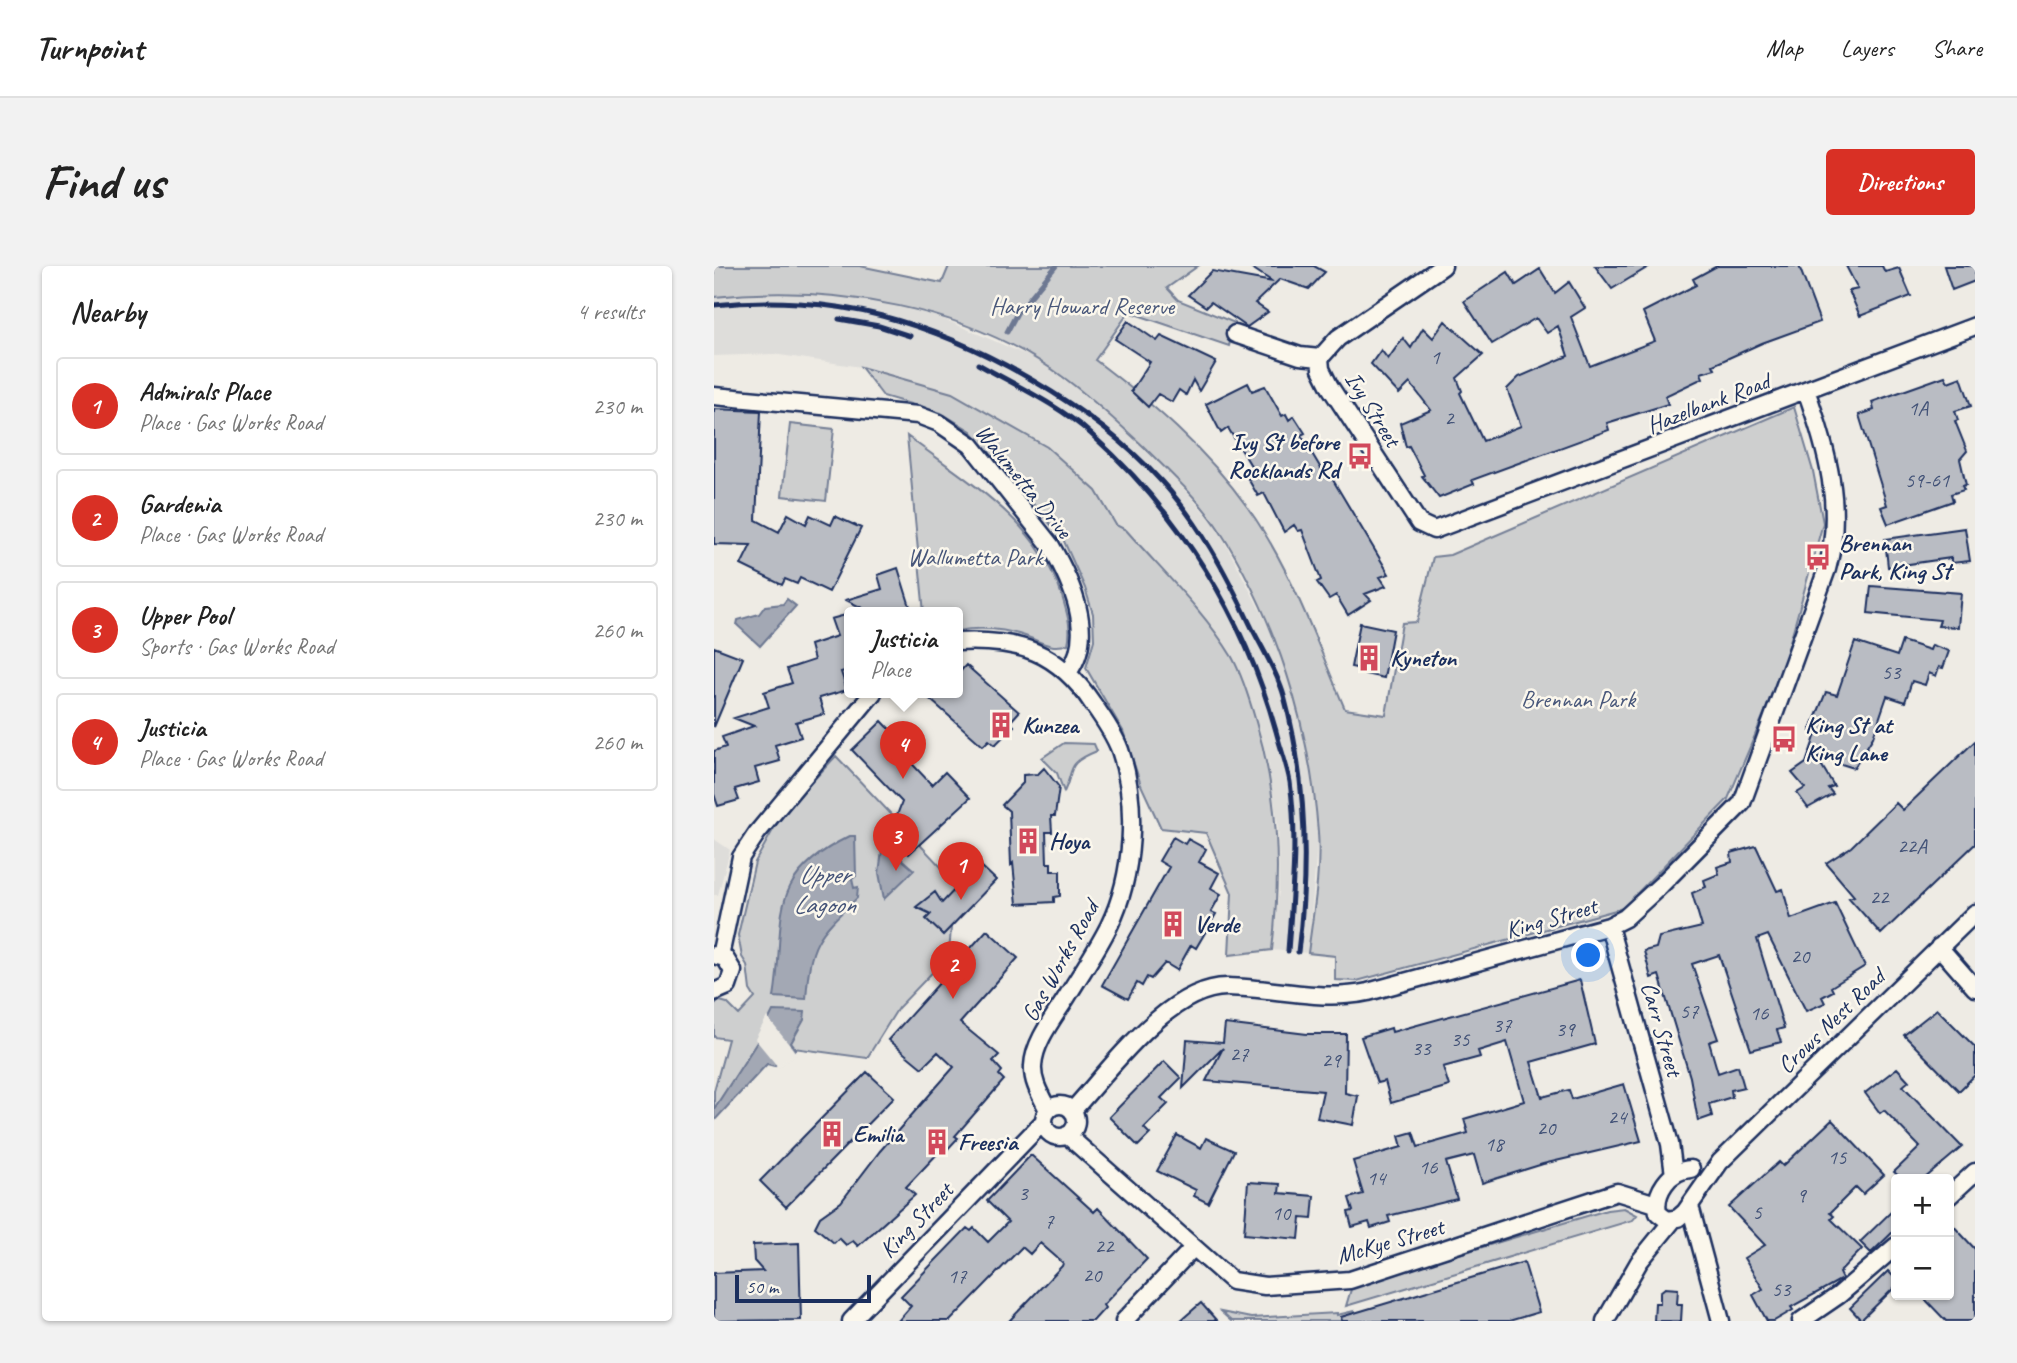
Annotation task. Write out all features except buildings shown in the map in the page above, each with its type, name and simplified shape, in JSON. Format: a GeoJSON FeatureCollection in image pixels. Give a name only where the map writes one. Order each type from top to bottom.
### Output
{"type":"FeatureCollection","features":[{"type":"Feature","properties":{"kind":"street"},"geometry":{"type":"LineString","coordinates":[[1320,358],[1338,338],[1443,266]]}},
{"type":"Feature","properties":{"kind":"street","name":"Hazelbank Road"},"geometry":{"type":"LineString","coordinates":[[1456,522],[1975,326]]}},
{"type":"Feature","properties":{"kind":"street","name":"Ivy Street"},"geometry":{"type":"LineString","coordinates":[[1235,334],[1300,356],[1320,358],[1321,369],[1330,387],[1419,523],[1434,530],[1456,522]]}},
{"type":"Feature","properties":{"kind":"street","name":"King Street"},"geometry":{"type":"LineString","coordinates":[[1072,1111],[1164,1012],[1206,991],[1229,987],[1322,997],[1353,995],[1609,926],[1625,918],[1651,894],[1742,803],[1827,569],[1836,534],[1833,488],[1806,390]]}},
{"type":"Feature","properties":{"kind":"street","name":"Walumetta Drive"},"geometry":{"type":"LineString","coordinates":[[714,396],[918,415],[957,434],[971,445],[1062,564],[1079,615],[1080,644],[1078,655],[1069,671]]}},
{"type":"Feature","properties":{"kind":"street","name":"Gas Works Road"},"geometry":{"type":"LineString","coordinates":[[963,642],[982,641],[1017,646],[1047,655],[1069,671],[1100,715],[1120,750],[1131,830],[1124,882],[1109,925],[1034,1059],[1035,1084],[1046,1115]]}},
{"type":"Feature","properties":{"kind":"street"},"geometry":{"type":"LineString","coordinates":[[714,992],[724,989],[733,977],[729,961],[717,955],[741,857],[757,832],[869,698]]}},
{"type":"Feature","properties":{"kind":"street","name":"Crows Nest Road"},"geometry":{"type":"LineString","coordinates":[[1665,1214],[1690,1206],[1720,1162],[1975,914]]}},
{"type":"Feature","properties":{"kind":"street","name":"Carr Street"},"geometry":{"type":"LineString","coordinates":[[1609,926],[1670,1144],[1674,1175]]}},
{"type":"Feature","properties":{"kind":"street"},"geometry":{"type":"LineString","coordinates":[[1939,947],[1975,988]]}},
{"type":"Feature","properties":{"kind":"street"},"geometry":{"type":"LineString","coordinates":[[1063,1106],[1072,1111],[1075,1124],[1067,1135],[1051,1134],[1046,1115],[1063,1106]]}},
{"type":"Feature","properties":{"kind":"street","name":"King Street"},"geometry":{"type":"LineString","coordinates":[[851,1321],[1046,1115]]}},
{"type":"Feature","properties":{"kind":"street","name":"McKye Street"},"geometry":{"type":"LineString","coordinates":[[1067,1135],[1232,1281],[1265,1286],[1350,1280],[1606,1198],[1612,1193],[1624,1193],[1665,1214]]}},
{"type":"Feature","properties":{"kind":"street","name":"Carr Street"},"geometry":{"type":"LineString","coordinates":[[1670,1144],[1693,1171]]}},
{"type":"Feature","properties":{"kind":"street","name":"Crows Nest Road"},"geometry":{"type":"LineString","coordinates":[[1674,1175],[1720,1162]]}},
{"type":"Feature","properties":{"kind":"street"},"geometry":{"type":"LineString","coordinates":[[1693,1171],[1701,1181],[1701,1190]]}},
{"type":"Feature","properties":{"kind":"street"},"geometry":{"type":"LineString","coordinates":[[1954,1191],[1975,1171]]}},
{"type":"Feature","properties":{"kind":"street"},"geometry":{"type":"LineString","coordinates":[[1674,1175],[1659,1193],[1665,1214],[1701,1244]]}},
{"type":"Feature","properties":{"kind":"street"},"geometry":{"type":"LineString","coordinates":[[1690,1206],[1721,1321]]}},
{"type":"Feature","properties":{"kind":"street"},"geometry":{"type":"LineString","coordinates":[[1605,1321],[1665,1214]]}},
{"type":"Feature","properties":{"kind":"street"},"geometry":{"type":"LineString","coordinates":[[1124,1321],[1193,1248]]}},
{"type":"Feature","properties":{"kind":"street"},"geometry":{"type":"LineString","coordinates":[[1801,1321],[1839,1295],[1891,1250]]}},
{"type":"Feature","properties":{"kind":"shaded area"},"geometry":{"type":"Polygon","coordinates":[[[817,293],[898,305],[939,317],[1031,357],[1065,378],[1113,417],[1169,472],[1217,527],[1274,637],[1293,693],[1309,764],[1318,834],[1308,953],[1272,950],[1279,890],[1278,827],[1268,763],[1233,660],[1216,633],[1126,530],[1116,525],[1096,491],[1047,447],[952,393],[861,367],[773,354],[714,356],[714,297],[817,293]]]}},
{"type":"Feature","properties":{"kind":"shaded area"},"geometry":{"type":"Polygon","coordinates":[[[714,839],[730,850],[718,895],[714,895],[714,839]]]}},
{"type":"Feature","properties":{"kind":"green space","name":"Brennan Park"},"geometry":{"type":"Polygon","coordinates":[[[714,266],[860,266],[942,283],[949,266],[1198,266],[1167,288],[1178,300],[1235,323],[1229,346],[1129,312],[1095,360],[1177,428],[1232,486],[1248,508],[1290,580],[1345,709],[1386,715],[1402,623],[1417,622],[1433,557],[1450,555],[1794,407],[1813,471],[1823,523],[1781,674],[1728,799],[1623,908],[1357,981],[1335,980],[1335,956],[1308,953],[1316,893],[1318,832],[1307,752],[1287,674],[1257,598],[1218,528],[1201,506],[1143,446],[1077,388],[1029,355],[988,334],[944,318],[852,298],[805,294],[714,297],[714,266]]]}},
{"type":"Feature","properties":{"kind":"green space"},"geometry":{"type":"Polygon","coordinates":[[[861,367],[952,393],[1047,447],[1096,491],[1116,525],[1126,530],[1196,607],[1221,640],[1236,665],[1254,714],[1274,807],[1277,892],[1272,950],[1229,955],[1232,893],[1206,833],[1161,828],[1141,785],[1123,731],[1086,668],[1094,640],[1093,614],[1085,588],[1063,539],[971,431],[941,413],[883,396],[861,367]]]}},
{"type":"Feature","properties":{"kind":"green space"},"geometry":{"type":"Polygon","coordinates":[[[790,424],[834,429],[826,501],[782,496],[790,424]]]}},
{"type":"Feature","properties":{"kind":"green space","name":"Wallumetta Park"},"geometry":{"type":"Polygon","coordinates":[[[907,436],[998,505],[1036,545],[1051,569],[1062,596],[1069,626],[1068,644],[1051,645],[1000,630],[963,630],[963,607],[923,607],[907,436]]]}},
{"type":"Feature","properties":{"kind":"green space"},"geometry":{"type":"Polygon","coordinates":[[[1064,743],[1094,744],[1097,751],[1075,764],[1064,792],[1057,773],[1042,758],[1064,743]]]}},
{"type":"Feature","properties":{"kind":"green space"},"geometry":{"type":"Polygon","coordinates":[[[836,756],[944,870],[954,886],[949,955],[898,1008],[867,1058],[757,1043],[714,1109],[714,1091],[728,1039],[714,1037],[714,1004],[720,1001],[727,1003],[739,1015],[755,998],[750,990],[747,965],[742,957],[738,935],[755,862],[782,814],[836,756]]]}},
{"type":"Feature","properties":{"kind":"green space"},"geometry":{"type":"Polygon","coordinates":[[[1624,1208],[1637,1215],[1633,1220],[1346,1306],[1352,1286],[1607,1210],[1624,1208]]]}},
{"type":"Feature","properties":{"kind":"green space"},"geometry":{"type":"Polygon","coordinates":[[[1354,1311],[1355,1321],[1231,1321],[1221,1312],[1251,1318],[1337,1315],[1354,1311]]]}},
{"type":"Feature","properties":{"kind":"water"},"geometry":{"type":"Polygon","coordinates":[[[787,599],[796,606],[760,646],[737,625],[738,620],[759,614],[765,606],[783,604],[787,599]]]}},
{"type":"Feature","properties":{"kind":"water","name":"Upper Lagoon"},"geometry":{"type":"Polygon","coordinates":[[[850,836],[855,836],[856,876],[852,879],[854,888],[858,887],[857,898],[818,941],[810,965],[806,999],[774,997],[784,904],[791,886],[803,868],[822,852],[850,836]]]}},
{"type":"Feature","properties":{"kind":"water"},"geometry":{"type":"Polygon","coordinates":[[[883,843],[914,870],[884,899],[879,873],[883,843]]]}},
{"type":"Feature","properties":{"kind":"water"},"geometry":{"type":"Polygon","coordinates":[[[773,1011],[805,1012],[804,1020],[791,1043],[796,1049],[774,1066],[767,1064],[714,1121],[714,1109],[759,1039],[773,1011]]]}},
{"type":"Feature","properties":{"kind":"pier"},"geometry":{"type":"Polygon","coordinates":[[[767,1017],[796,1053],[778,1067],[755,1039],[767,1017]]]}},
{"type":"Feature","properties":{"kind":"waterway"},"geometry":{"type":"LineString","coordinates":[[1007,332],[1017,313],[1056,266]]}},
{"type":"Feature","properties":{"kind":"railway"},"geometry":{"type":"LineString","coordinates":[[714,305],[756,302],[820,305],[862,311],[919,327],[995,360],[1069,403],[1134,454],[1161,481],[1188,513],[1221,567],[1273,668],[1284,696],[1292,728],[1304,823],[1304,887],[1298,952]]}},
{"type":"Feature","properties":{"kind":"railway"},"geometry":{"type":"LineString","coordinates":[[839,319],[879,326],[910,336]]}},
{"type":"Feature","properties":{"kind":"railway"},"geometry":{"type":"LineString","coordinates":[[978,364],[1065,414],[1091,434],[1123,465],[1180,533],[1227,607],[1263,688],[1290,782],[1294,845],[1288,951]]}},
{"type":"Feature","properties":{"kind":"place","name":"Ivy St before Rocklands Rd"},"geometry":{"type":"Point","coordinates":[1360,456]}},
{"type":"Feature","properties":{"kind":"place","name":"Brennan Park, King St"},"geometry":{"type":"Point","coordinates":[1818,557]}},
{"type":"Feature","properties":{"kind":"place","name":"Kyneton"},"geometry":{"type":"Point","coordinates":[1369,658]}},
{"type":"Feature","properties":{"kind":"place","name":"Kunzea"},"geometry":{"type":"Point","coordinates":[1001,725]}},
{"type":"Feature","properties":{"kind":"place","name":"King St at King Lane"},"geometry":{"type":"Point","coordinates":[1784,739]}},
{"type":"Feature","properties":{"kind":"place","name":"Justicia"},"geometry":{"type":"Point","coordinates":[903,779]}},
{"type":"Feature","properties":{"kind":"place","name":"Hoya"},"geometry":{"type":"Point","coordinates":[1028,841]}},
{"type":"Feature","properties":{"kind":"place","name":"Upper Pool"},"geometry":{"type":"Point","coordinates":[896,871]}},
{"type":"Feature","properties":{"kind":"place","name":"Admirals Place"},"geometry":{"type":"Point","coordinates":[961,900]}},
{"type":"Feature","properties":{"kind":"place","name":"Verde"},"geometry":{"type":"Point","coordinates":[1173,924]}},
{"type":"Feature","properties":{"kind":"place","name":"Gardenia"},"geometry":{"type":"Point","coordinates":[953,999]}},
{"type":"Feature","properties":{"kind":"place","name":"Emilia"},"geometry":{"type":"Point","coordinates":[832,1134]}},
{"type":"Feature","properties":{"kind":"place","name":"Freesia"},"geometry":{"type":"Point","coordinates":[937,1142]}},
{"type":"Feature","properties":{"kind":"park label","name":"Harry Howard Reserve"},"geometry":{"type":"Point","coordinates":[1082,306]}}]}
